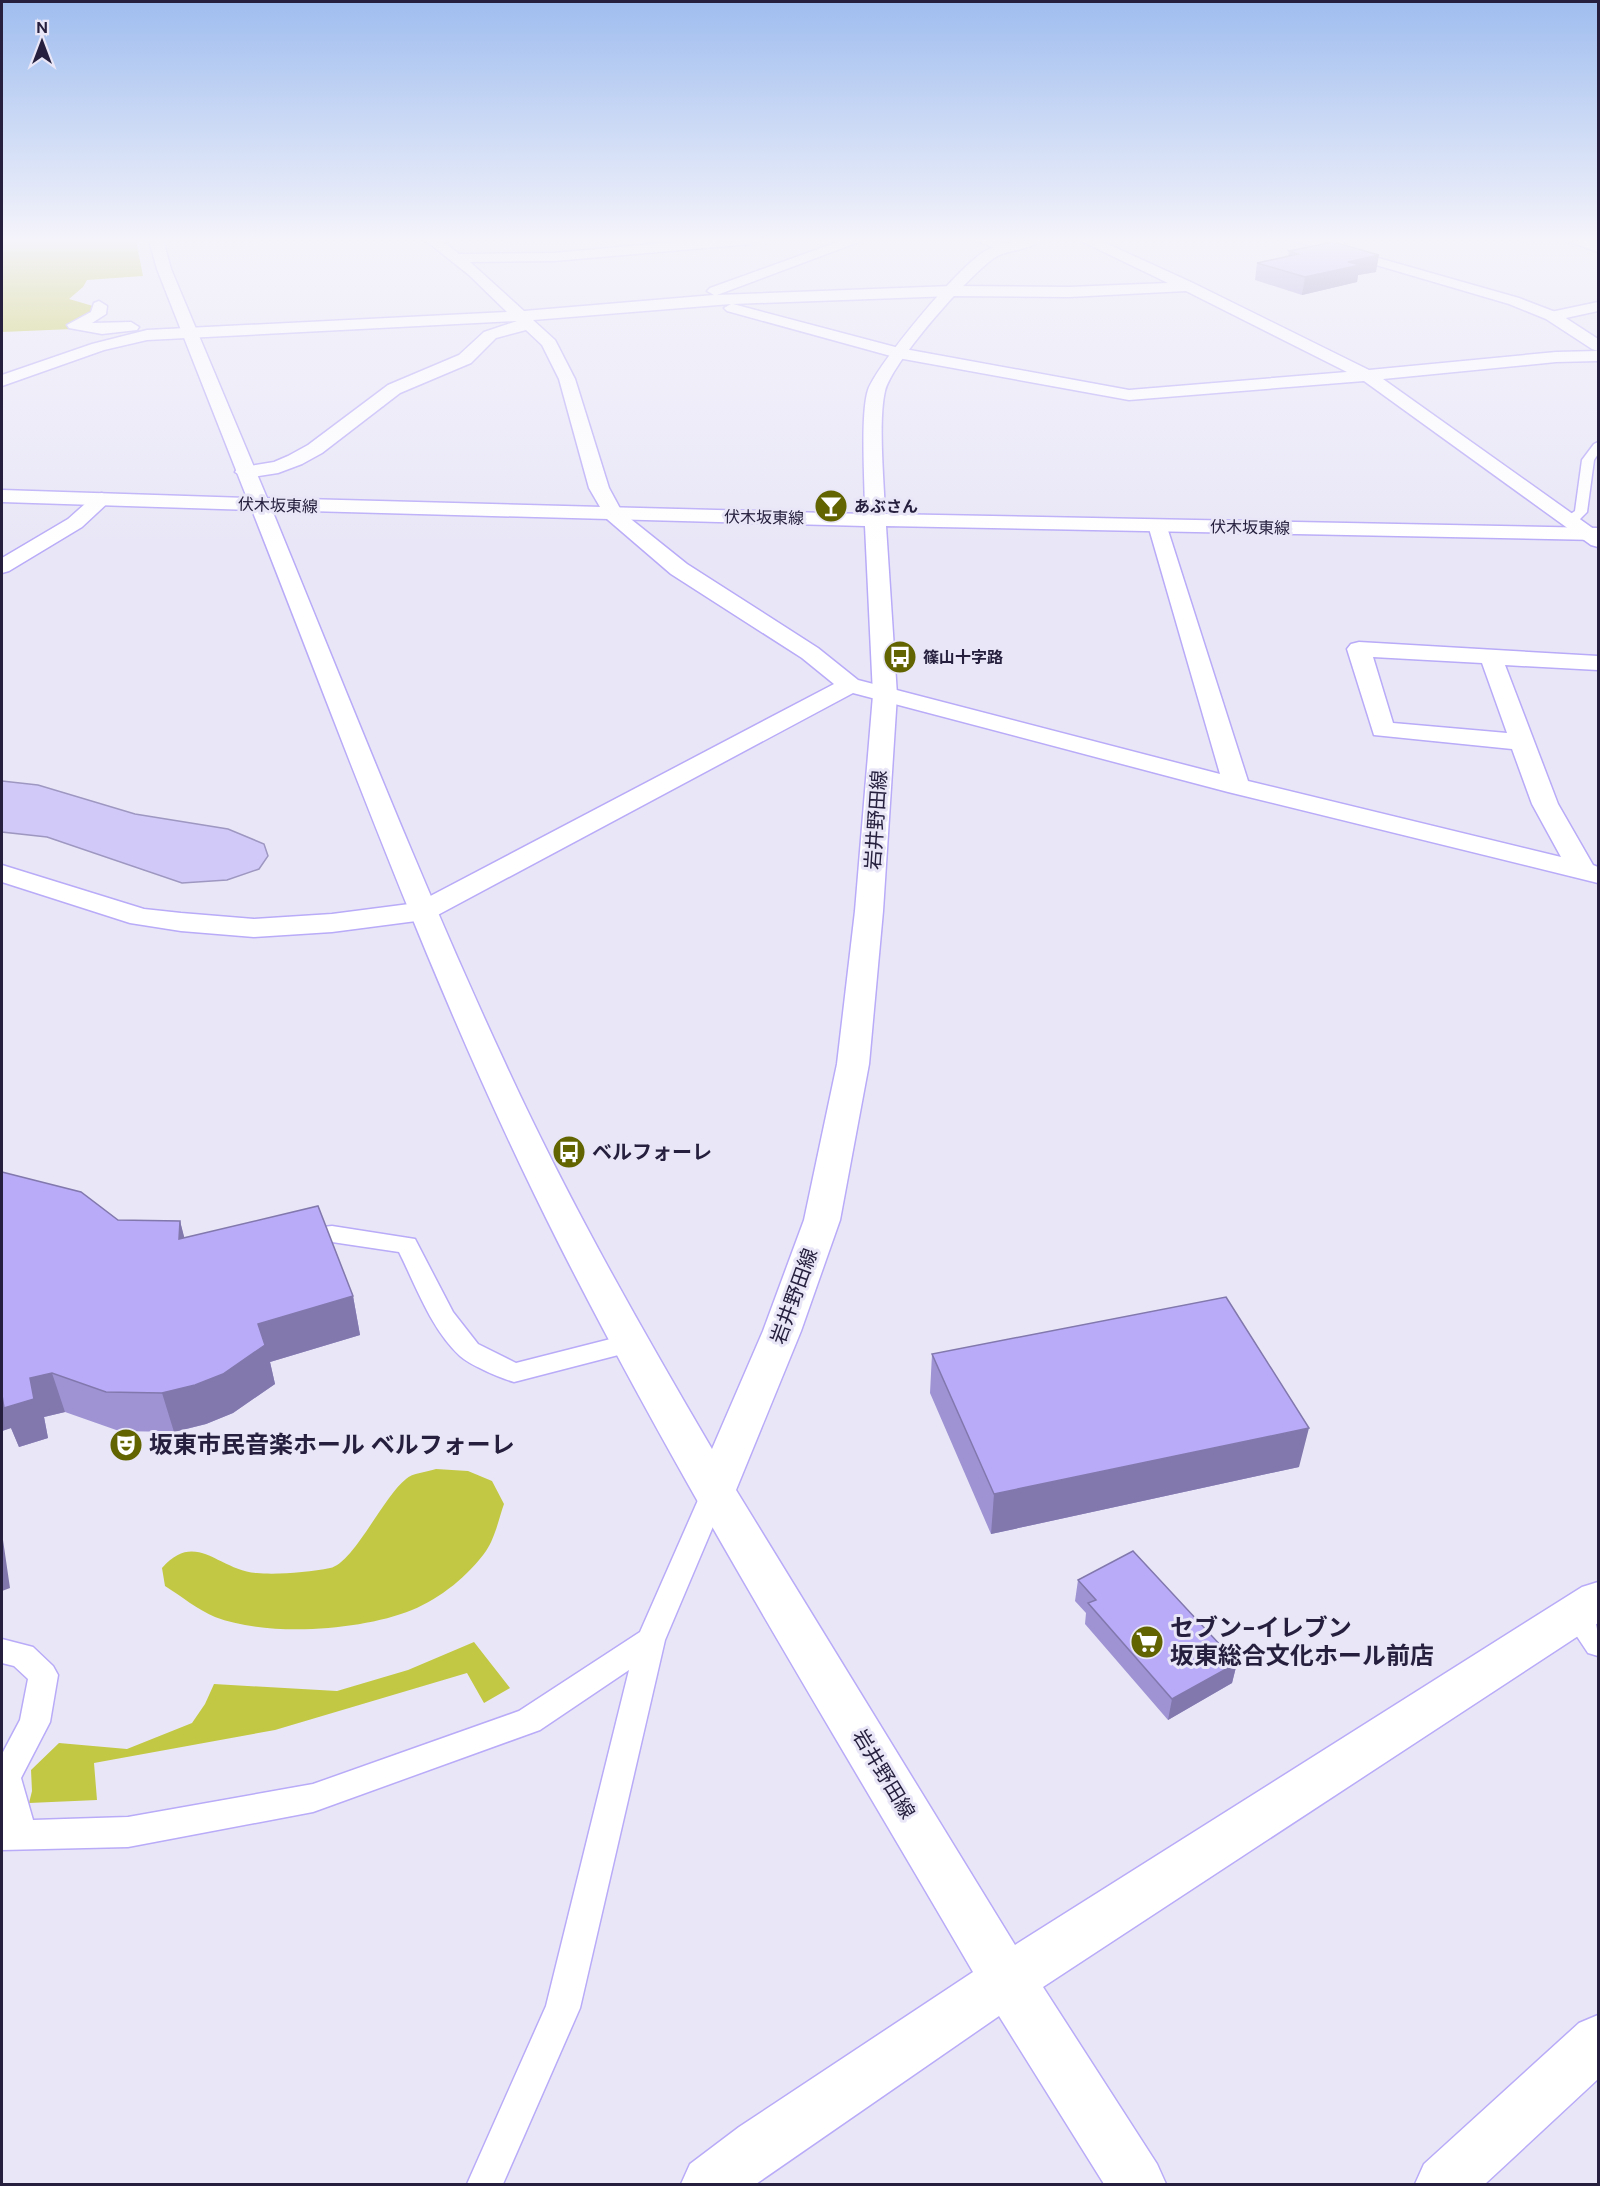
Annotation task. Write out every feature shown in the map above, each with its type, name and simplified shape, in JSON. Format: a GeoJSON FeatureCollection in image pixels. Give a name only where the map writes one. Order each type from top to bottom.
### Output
{"type":"FeatureCollection","features":[{"type":"Feature","properties":{"kind":"main road"},"geometry":{"type":"LineString","coordinates":[[2,381],[118,342]]}},
{"type":"Feature","properties":{"kind":"main road"},"geometry":{"type":"LineString","coordinates":[[194,342],[424,911],[489,1064],[576,1242],[630,1343],[715,1491]]}},
{"type":"Feature","properties":{"kind":"main road"},"geometry":{"type":"LineString","coordinates":[[245,472],[278,467],[315,450],[394,390],[465,359],[483,342]]}},
{"type":"Feature","properties":{"kind":"main road"},"geometry":{"type":"LineString","coordinates":[[548,342],[559,360],[599,488],[614,515],[639,538],[679,568],[810,654],[850,685],[1237,786],[1590,873]]}},
{"type":"Feature","properties":{"kind":"main road"},"geometry":{"type":"LineString","coordinates":[[856,342],[898,353],[1129,395],[1368,376],[1556,357],[1599,356]]}},
{"type":"Feature","properties":{"kind":"main road","name":"岩井野田線"},"geometry":{"type":"LineString","coordinates":[[908,342],[898,353],[877,389],[874,407],[875,519],[885,695],[869,911],[853,1064],[822,1220],[782,1331],[715,1491],[1008,1980],[1137,2184]]}},
{"type":"Feature","properties":{"kind":"main road"},"geometry":{"type":"LineString","coordinates":[[1300,342],[1368,376],[1596,537]]}},
{"type":"Feature","properties":{"kind":"main road","name":"伏木坂東線"},"geometry":{"type":"LineString","coordinates":[[2,496],[614,515],[1158,525],[1596,537]]}},
{"type":"Feature","properties":{"kind":"main road"},"geometry":{"type":"LineString","coordinates":[[2,567],[75,523],[102,499]]}},
{"type":"Feature","properties":{"kind":"main road"},"geometry":{"type":"LineString","coordinates":[[1158,525],[1237,786]]}},
{"type":"Feature","properties":{"kind":"main road"},"geometry":{"type":"LineString","coordinates":[[1522,742],[1383,730],[1359,649],[1599,663]]}},
{"type":"Feature","properties":{"kind":"main road"},"geometry":{"type":"LineString","coordinates":[[1491,657],[1545,804],[1590,873]]}},
{"type":"Feature","properties":{"kind":"main road"},"geometry":{"type":"LineString","coordinates":[[2,873],[140,917],[181,922],[254,928],[332,923],[424,911],[850,685]]}},
{"type":"Feature","properties":{"kind":"main road"},"geometry":{"type":"LineString","coordinates":[[710,2184],[759,2147],[1008,1980],[1591,1619]]}},
{"type":"Feature","properties":{"kind":"main road"},"geometry":{"type":"LineString","coordinates":[[1444,2184],[1599,2042]]}},
{"type":"Feature","properties":{"kind":"lane"},"geometry":{"type":"LineString","coordinates":[[1571,519],[1581,512],[1588,460],[1599,446]]}},
{"type":"Feature","properties":{"kind":"lane"},"geometry":{"type":"LineString","coordinates":[[274,1239],[332,1234],[408,1245],[443,1316],[469,1350],[514,1373],[630,1343]]}},
{"type":"Feature","properties":{"kind":"lane"},"geometry":{"type":"LineString","coordinates":[[485,2184],[563,2008],[651,1640],[715,1491]]}},
{"type":"Feature","properties":{"kind":"lane"},"geometry":{"type":"LineString","coordinates":[[2,1651],[22,1656],[43,1675],[35,1722],[5,1777],[12,1836],[128,1832],[313,1798],[529,1721],[651,1640]]}},
{"type":"Feature","properties":{"kind":"shaded area"},"geometry":{"type":"Polygon","coordinates":[[[2,781],[38,785],[135,814],[228,829],[264,844],[268,856],[259,869],[227,880],[182,883],[47,837],[2,832],[2,781]]]}},
{"type":"Feature","properties":{"kind":"shaded area"},"geometry":{"type":"Polygon","coordinates":[[[436,1469],[468,1471],[492,1481],[504,1504],[492,1540],[479,1560],[443,1593],[412,1610],[367,1623],[341,1627],[287,1629],[261,1627],[215,1617],[165,1586],[162,1568],[174,1557],[186,1552],[208,1555],[243,1571],[257,1573],[293,1573],[330,1568],[339,1564],[348,1555],[406,1479],[436,1469]]]}},
{"type":"Feature","properties":{"kind":"shaded area"},"geometry":{"type":"Polygon","coordinates":[[[474,1642],[510,1688],[484,1703],[467,1673],[275,1730],[94,1763],[97,1800],[29,1803],[32,1791],[31,1770],[59,1743],[127,1749],[192,1723],[205,1704],[214,1684],[337,1691],[408,1670],[474,1642]]]}},
{"type":"Feature","properties":{"kind":"building"},"geometry":{"type":"Polygon","coordinates":[[[2,1172],[81,1192],[118,1220],[180,1221],[179,1239],[318,1206],[353,1296],[258,1324],[265,1345],[223,1374],[195,1385],[162,1393],[106,1392],[52,1373],[30,1378],[34,1399],[4,1408],[2,1395],[2,1172]]]}},
{"type":"Feature","properties":{"kind":"building"},"geometry":{"type":"Polygon","coordinates":[[[1226,1297],[1309,1428],[994,1494],[932,1354],[1226,1297]]]}},
{"type":"Feature","properties":{"kind":"building"},"geometry":{"type":"Polygon","coordinates":[[[1133,1551],[1237,1663],[1172,1699],[1088,1603],[1096,1600],[1078,1580],[1133,1551]]]}},
{"type":"Feature","properties":{"kind":"place","name":"あぶさん"},"geometry":{"type":"Point","coordinates":[831,506]}},
{"type":"Feature","properties":{"kind":"place","name":"篠山十字路"},"geometry":{"type":"Point","coordinates":[900,657]}},
{"type":"Feature","properties":{"kind":"place","name":"ベルフォーレ"},"geometry":{"type":"Point","coordinates":[569,1152]}},
{"type":"Feature","properties":{"kind":"place","name":"坂東市民音楽ホール ベルフォーレ"},"geometry":{"type":"Point","coordinates":[126,1445]}},
{"type":"Feature","properties":{"kind":"place","name":"セブン-イレブン 坂東総合文化ホール前店"},"geometry":{"type":"Point","coordinates":[1147,1642]}}]}
